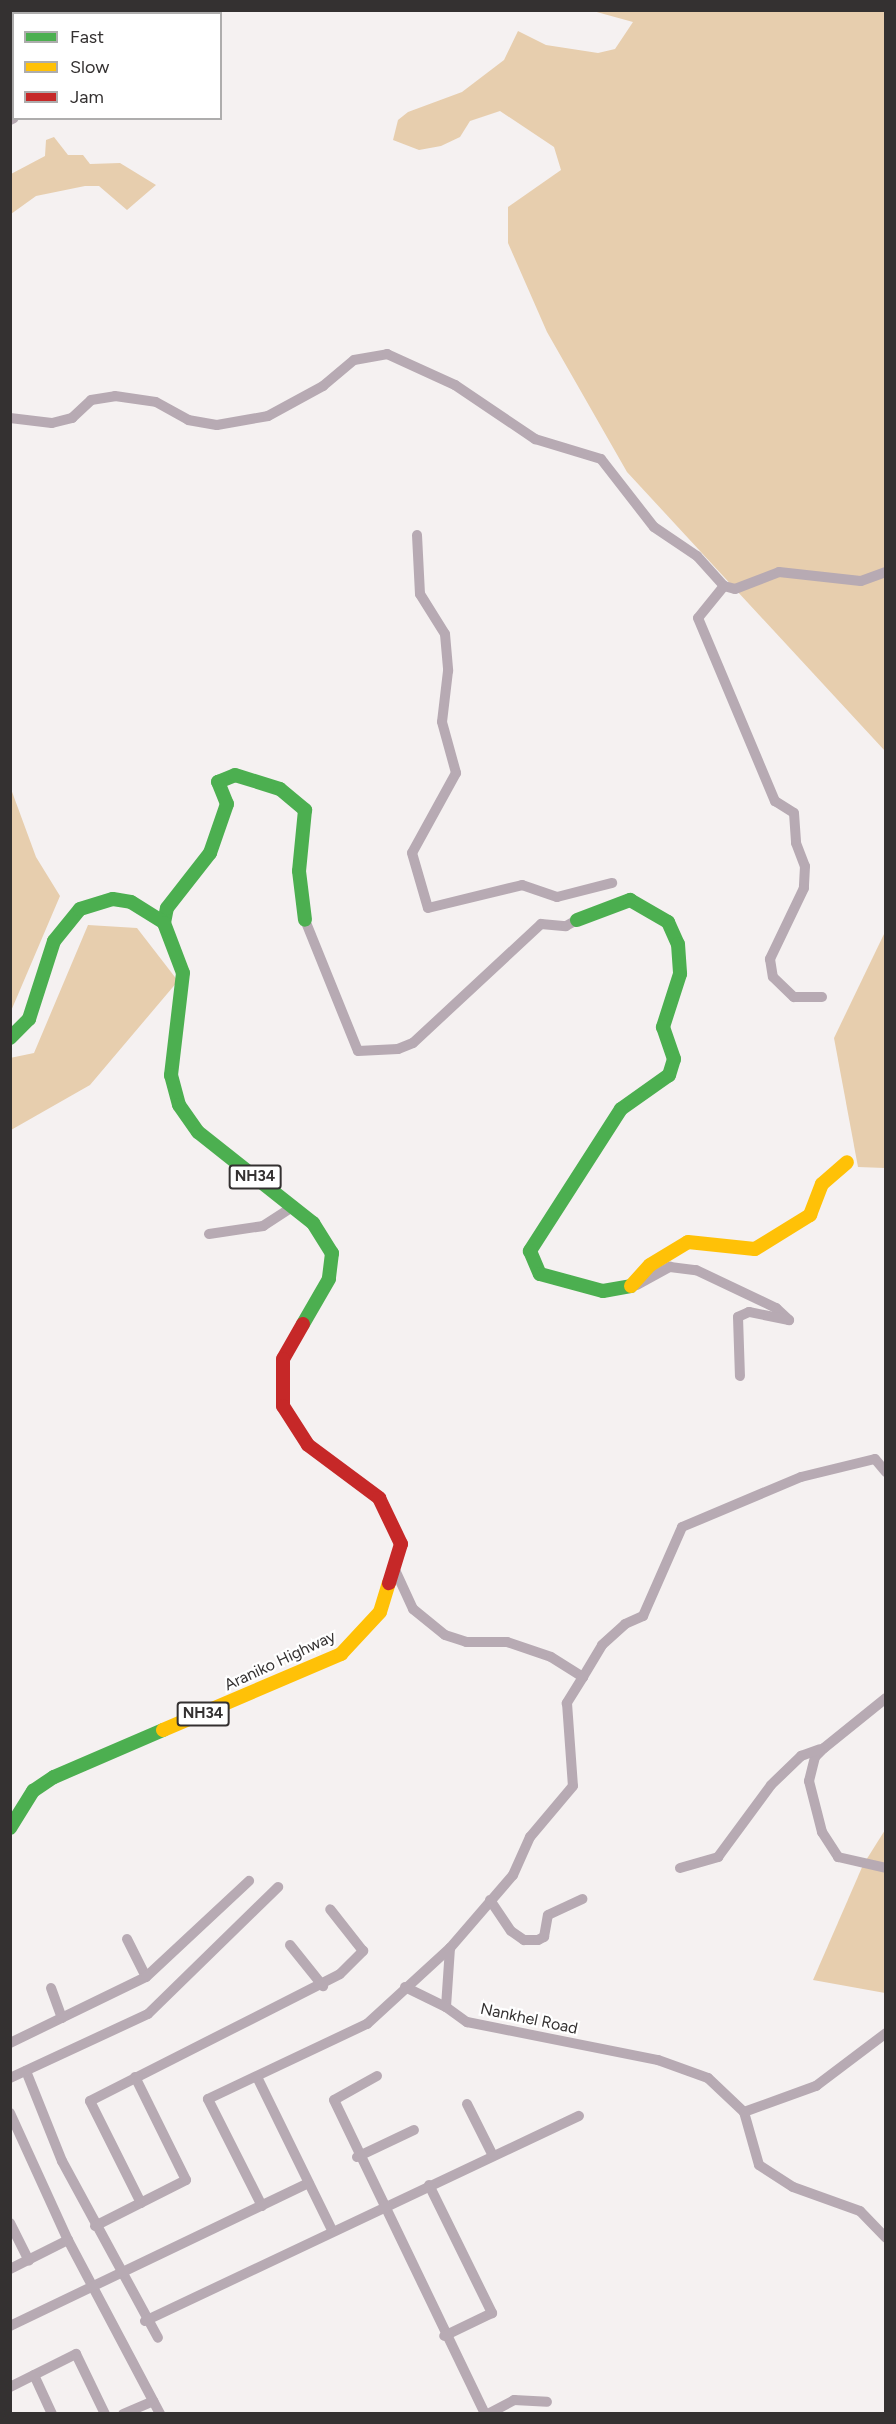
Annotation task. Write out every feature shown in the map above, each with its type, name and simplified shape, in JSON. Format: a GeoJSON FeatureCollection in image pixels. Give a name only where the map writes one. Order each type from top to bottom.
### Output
{"type":"FeatureCollection","features":[{"type":"Feature","properties":{"kind":"main road"},"geometry":{"type":"LineString","coordinates":[[10,1038],[29,1018],[54,941],[80,909],[113,899],[131,902],[164,923],[167,909],[210,853],[227,804],[219,782],[235,775],[280,789],[305,810],[299,871],[305,920]]}},
{"type":"Feature","properties":{"kind":"main road"},"geometry":{"type":"LineString","coordinates":[[577,920],[630,900],[668,922],[678,944],[680,974],[663,1027],[674,1059],[669,1075],[621,1110],[530,1251],[540,1274],[603,1292],[626,1291],[650,1265],[688,1242],[754,1248],[810,1215],[822,1184],[846,1162]]}},
{"type":"Feature","properties":{"kind":"main road","name":"Araniko Highway"},"geometry":{"type":"LineString","coordinates":[[10,1828],[33,1791],[54,1777],[341,1654],[380,1612],[396,1572],[401,1544],[390,1512],[308,1445],[283,1406],[283,1359],[319,1298],[332,1263],[326,1238],[294,1206],[198,1132],[179,1105],[171,1075],[183,973],[164,923]]}},
{"type":"Feature","properties":{"kind":"street"},"geometry":{"type":"LineString","coordinates":[[10,418],[52,423],[72,418],[91,400],[115,396],[156,402],[188,420],[217,425],[268,416],[323,386],[354,360],[387,354],[455,385],[535,439],[601,459],[654,527],[696,556],[724,586],[735,589],[779,572],[861,581],[885,572]]}},
{"type":"Feature","properties":{"kind":"street"},"geometry":{"type":"LineString","coordinates":[[417,535],[420,594],[445,634],[448,671],[442,722],[456,773],[412,853],[428,908],[522,885],[557,897],[612,883]]}},
{"type":"Feature","properties":{"kind":"street"},"geometry":{"type":"LineString","coordinates":[[724,586],[698,618],[775,801],[794,813],[796,843],[805,866],[804,888],[770,959],[773,977],[794,997],[822,997]]}},
{"type":"Feature","properties":{"kind":"street"},"geometry":{"type":"LineString","coordinates":[[305,920],[358,1051],[398,1049],[413,1043],[542,924],[566,926],[577,920]]}},
{"type":"Feature","properties":{"kind":"street"},"geometry":{"type":"LineString","coordinates":[[209,1234],[263,1226],[294,1206]]}},
{"type":"Feature","properties":{"kind":"street"},"geometry":{"type":"LineString","coordinates":[[626,1291],[670,1267],[696,1270],[776,1308],[789,1320],[749,1312],[738,1317],[740,1376]]}},
{"type":"Feature","properties":{"kind":"street"},"geometry":{"type":"LineString","coordinates":[[262,2206],[208,2099],[368,2024],[405,1987],[450,1948],[513,1875],[530,1837],[573,1786],[567,1704],[602,1645],[643,1616],[682,1527],[801,1477],[874,1459],[885,1472]]}},
{"type":"Feature","properties":{"kind":"street"},"geometry":{"type":"LineString","coordinates":[[396,1572],[413,1609],[445,1635],[466,1642],[507,1642],[551,1657],[583,1677]]}},
{"type":"Feature","properties":{"kind":"street"},"geometry":{"type":"LineString","coordinates":[[680,1868],[718,1857],[771,1785],[801,1756],[824,1748],[885,1698]]}},
{"type":"Feature","properties":{"kind":"street"},"geometry":{"type":"LineString","coordinates":[[824,1748],[809,1781],[822,1832],[838,1857],[885,1868]]}},
{"type":"Feature","properties":{"kind":"street"},"geometry":{"type":"LineString","coordinates":[[10,2043],[146,1977],[249,1881]]}},
{"type":"Feature","properties":{"kind":"street"},"geometry":{"type":"LineString","coordinates":[[10,2078],[148,2014],[278,1887]]}},
{"type":"Feature","properties":{"kind":"street"},"geometry":{"type":"LineString","coordinates":[[490,1900],[511,1930],[524,1940],[538,1940],[544,1937],[548,1915],[582,1899]]}},
{"type":"Feature","properties":{"kind":"street"},"geometry":{"type":"LineString","coordinates":[[141,2203],[90,2101],[323,1986],[363,1951],[330,1910]]}},
{"type":"Feature","properties":{"kind":"street"},"geometry":{"type":"LineString","coordinates":[[127,1939],[146,1977]]}},
{"type":"Feature","properties":{"kind":"street"},"geometry":{"type":"LineString","coordinates":[[290,1945],[323,1986]]}},
{"type":"Feature","properties":{"kind":"street"},"geometry":{"type":"LineString","coordinates":[[446,2007],[450,1948]]}},
{"type":"Feature","properties":{"kind":"street","name":"Nankhel Road"},"geometry":{"type":"LineString","coordinates":[[405,1987],[446,2007],[467,2022],[658,2060],[708,2078],[744,2112]]}},
{"type":"Feature","properties":{"kind":"street"},"geometry":{"type":"LineString","coordinates":[[51,1988],[62,2018]]}},
{"type":"Feature","properties":{"kind":"street"},"geometry":{"type":"LineString","coordinates":[[885,2033],[816,2086],[744,2112],[759,2165],[793,2187],[860,2211],[885,2238]]}},
{"type":"Feature","properties":{"kind":"street"},"geometry":{"type":"LineString","coordinates":[[26,2071],[95,2226],[145,2321],[158,2338]]}},
{"type":"Feature","properties":{"kind":"street"},"geometry":{"type":"LineString","coordinates":[[377,2076],[334,2100],[357,2157],[444,2336],[487,2414],[514,2400],[547,2402]]}},
{"type":"Feature","properties":{"kind":"street"},"geometry":{"type":"LineString","coordinates":[[95,2226],[186,2180],[135,2077]]}},
{"type":"Feature","properties":{"kind":"street"},"geometry":{"type":"LineString","coordinates":[[257,2077],[332,2230]]}},
{"type":"Feature","properties":{"kind":"street"},"geometry":{"type":"LineString","coordinates":[[467,2104],[493,2156]]}},
{"type":"Feature","properties":{"kind":"street"},"geometry":{"type":"LineString","coordinates":[[10,2113],[68,2240],[95,2286],[160,2414]]}},
{"type":"Feature","properties":{"kind":"street"},"geometry":{"type":"LineString","coordinates":[[145,2321],[381,2206],[579,2116]]}},
{"type":"Feature","properties":{"kind":"street"},"geometry":{"type":"LineString","coordinates":[[357,2157],[414,2130]]}},
{"type":"Feature","properties":{"kind":"street"},"geometry":{"type":"LineString","coordinates":[[10,2326],[309,2183]]}},
{"type":"Feature","properties":{"kind":"street"},"geometry":{"type":"LineString","coordinates":[[429,2185],[492,2313],[444,2336]]}},
{"type":"Feature","properties":{"kind":"street"},"geometry":{"type":"LineString","coordinates":[[10,2223],[29,2261]]}},
{"type":"Feature","properties":{"kind":"street"},"geometry":{"type":"LineString","coordinates":[[10,2270],[68,2240]]}},
{"type":"Feature","properties":{"kind":"street"},"geometry":{"type":"LineString","coordinates":[[10,2387],[76,2354],[105,2414]]}},
{"type":"Feature","properties":{"kind":"street"},"geometry":{"type":"LineString","coordinates":[[34,2375],[52,2414]]}},
{"type":"Feature","properties":{"kind":"street"},"geometry":{"type":"LineString","coordinates":[[123,2414],[153,2401]]}},
{"type":"Feature","properties":{"kind":"shaded area"},"geometry":{"type":"Polygon","coordinates":[[[593,11],[885,11],[885,751],[627,472],[547,332],[508,243],[508,207],[561,170],[554,147],[500,111],[470,121],[460,137],[441,146],[419,150],[393,140],[398,120],[408,112],[462,92],[504,60],[518,31],[546,45],[598,53],[615,49],[633,22],[593,11]]]}},
{"type":"Feature","properties":{"kind":"shaded area"},"geometry":{"type":"Polygon","coordinates":[[[54,137],[68,155],[83,155],[90,164],[120,163],[156,185],[127,210],[99,186],[85,186],[36,196],[11,214],[11,174],[45,156],[46,140],[54,137]]]}},
{"type":"Feature","properties":{"kind":"shaded area"},"geometry":{"type":"Polygon","coordinates":[[[11,789],[36,857],[60,896],[11,1011],[11,789]]]}},
{"type":"Feature","properties":{"kind":"shaded area"},"geometry":{"type":"Polygon","coordinates":[[[88,925],[137,928],[178,981],[90,1085],[11,1130],[10,1058],[34,1053],[88,925]]]}},
{"type":"Feature","properties":{"kind":"shaded area"},"geometry":{"type":"Polygon","coordinates":[[[885,932],[885,1168],[858,1167],[834,1038],[885,932]]]}},
{"type":"Feature","properties":{"kind":"shaded area"},"geometry":{"type":"Polygon","coordinates":[[[885,1830],[885,1993],[813,1980],[863,1865],[885,1830]]]}},
{"type":"Feature","properties":{"kind":"traffic: fast"},"geometry":{"type":"LineString","coordinates":[[164,923],[167,908],[210,853],[227,804],[218,782],[235,775],[280,789],[305,810],[299,871],[305,920]]}},
{"type":"Feature","properties":{"kind":"traffic: fast"},"geometry":{"type":"LineString","coordinates":[[10,1038],[29,1019],[54,941],[80,909],[113,899],[131,902],[164,923],[183,973],[171,1075],[179,1105],[198,1132],[313,1223],[332,1253],[329,1279],[303,1324]]}},
{"type":"Feature","properties":{"kind":"traffic: fast"},"geometry":{"type":"LineString","coordinates":[[577,920],[630,900],[668,922],[678,944],[680,974],[663,1027],[674,1059],[669,1075],[621,1109],[530,1251],[540,1274],[603,1291],[631,1286]]}},
{"type":"Feature","properties":{"kind":"traffic: fast"},"geometry":{"type":"LineString","coordinates":[[10,1828],[33,1791],[54,1777],[163,1730]]}},
{"type":"Feature","properties":{"kind":"traffic: slow"},"geometry":{"type":"LineString","coordinates":[[631,1286],[650,1265],[688,1242],[755,1249],[810,1215],[822,1184],[847,1162]]}},
{"type":"Feature","properties":{"kind":"traffic: slow"},"geometry":{"type":"LineString","coordinates":[[163,1730],[341,1654],[380,1612],[389,1583]]}},
{"type":"Feature","properties":{"kind":"traffic: jam"},"geometry":{"type":"LineString","coordinates":[[303,1324],[283,1359],[283,1406],[308,1445],[379,1498],[401,1544],[389,1583]]}}]}
